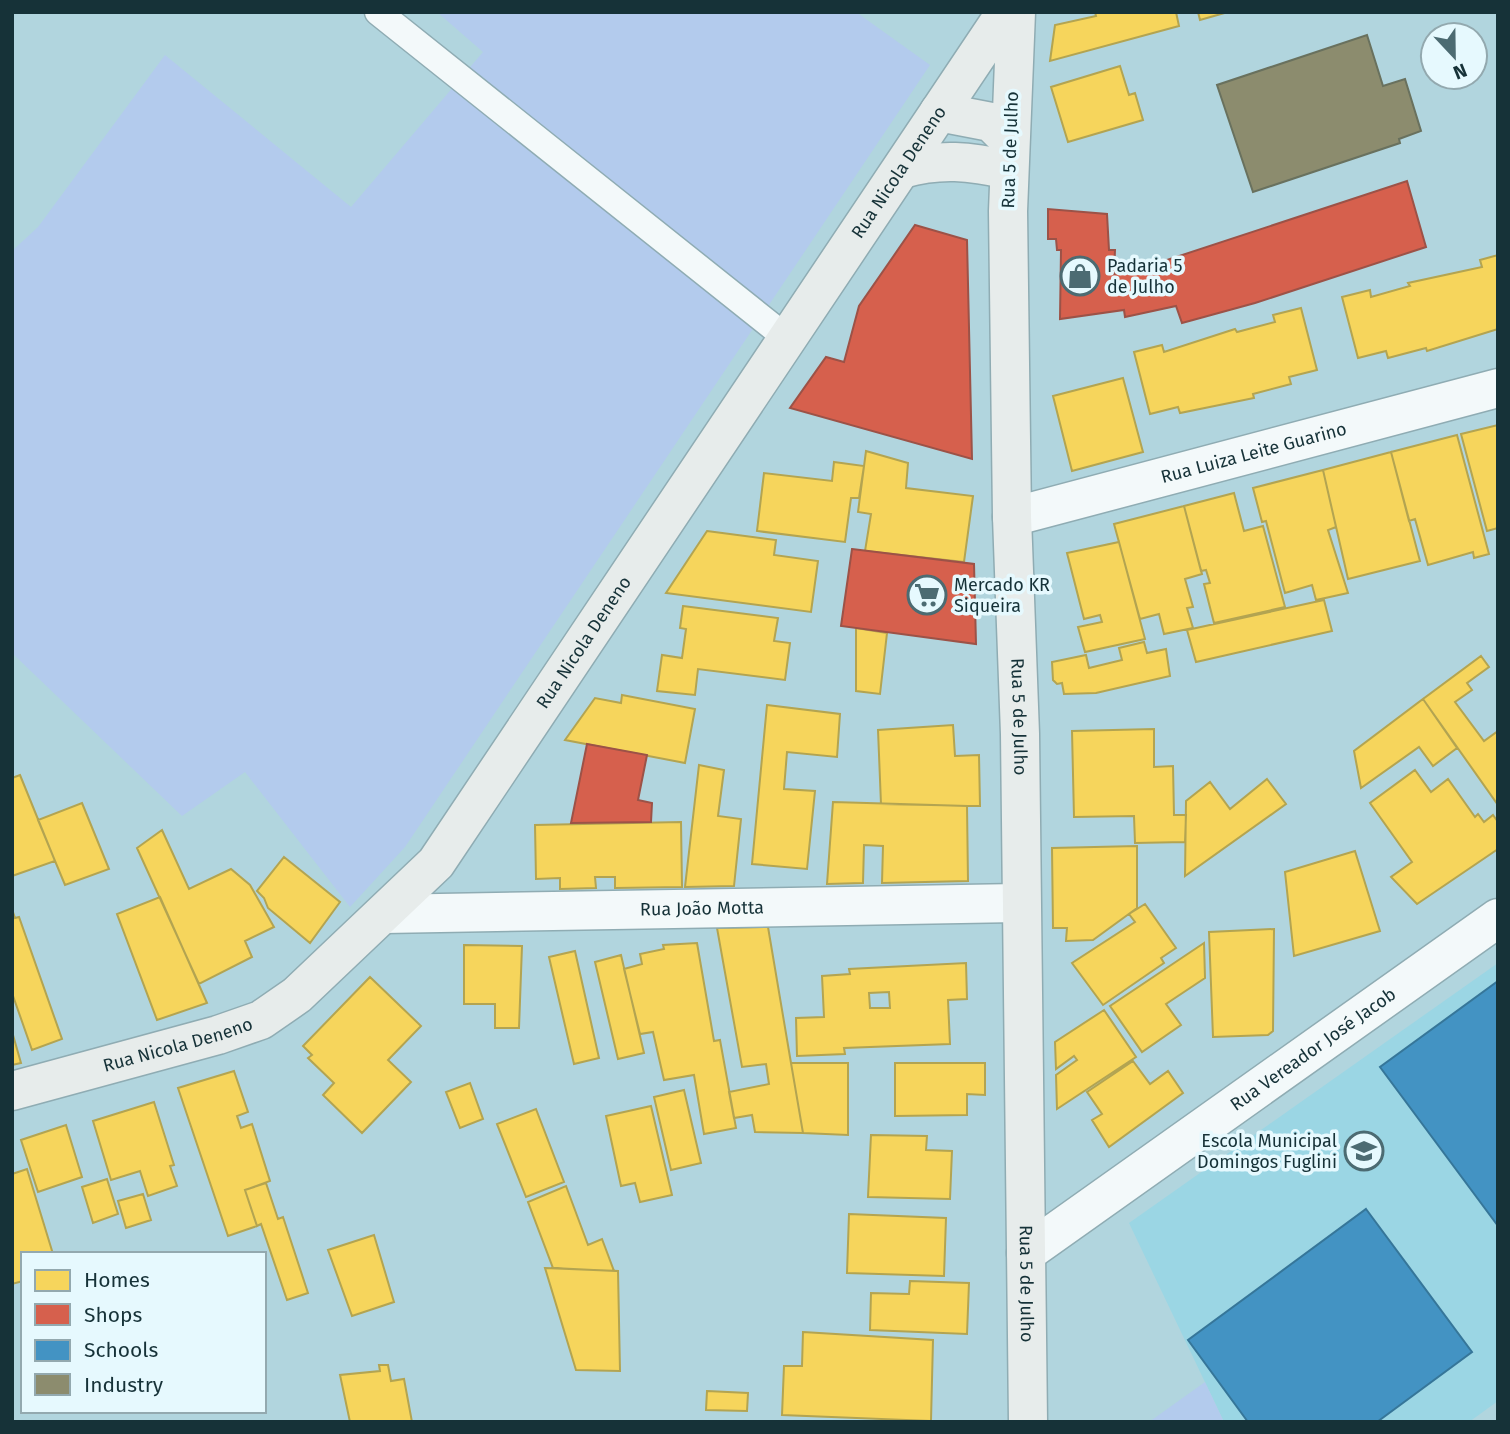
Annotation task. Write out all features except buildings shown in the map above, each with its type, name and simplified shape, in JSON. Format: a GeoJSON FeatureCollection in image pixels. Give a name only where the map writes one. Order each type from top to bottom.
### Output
{"type":"FeatureCollection","features":[{"type":"Feature","properties":{"kind":"street","name":"Rua Nicola Deneno"},"geometry":{"type":"LineString","coordinates":[[12,1091],[218,1035],[261,1020],[297,995],[436,863],[788,339],[909,167],[939,112],[1006,12]]}},
{"type":"Feature","properties":{"kind":"street","name":"Rua 5 de Julho"},"geometry":{"type":"LineString","coordinates":[[1016,12],[1008,211],[1012,517],[1020,734],[1028,1422]]}},
{"type":"Feature","properties":{"kind":"street"},"geometry":{"type":"LineString","coordinates":[[909,167],[945,160],[1009,155],[991,122],[939,112]]}},
{"type":"Feature","properties":{"kind":"street"},"geometry":{"type":"LineString","coordinates":[[909,167],[966,182],[1008,211]]}},
{"type":"Feature","properties":{"kind":"street","name":"Rua Luiza Leite Guarino"},"geometry":{"type":"LineString","coordinates":[[1012,517],[1498,388]]}},
{"type":"Feature","properties":{"kind":"street","name":"Rua João Motta"},"geometry":{"type":"LineString","coordinates":[[384,914],[1020,903]]}},
{"type":"Feature","properties":{"kind":"street","name":"Rua Vereador José Jacob"},"geometry":{"type":"LineString","coordinates":[[1026,1253],[1498,918]]}},
{"type":"Feature","properties":{"kind":"lane"},"geometry":{"type":"LineString","coordinates":[[378,12],[788,339]]}},
{"type":"Feature","properties":{"kind":"shaded area"},"geometry":{"type":"Polygon","coordinates":[[[437,12],[856,12],[930,65],[405,847],[350,907],[245,772],[182,816],[12,653],[12,251],[38,227],[165,55],[351,207],[483,52],[437,12]]]}},
{"type":"Feature","properties":{"kind":"shaded area","name":"Escola Municipal Domingos Fuglini"},"geometry":{"type":"Polygon","coordinates":[[[1498,963],[1498,1401],[1469,1422],[1224,1422],[1129,1223],[1498,963]]]}},
{"type":"Feature","properties":{"kind":"shaded area"},"geometry":{"type":"Polygon","coordinates":[[[1205,1382],[1224,1422],[1149,1422],[1205,1382]]]}},
{"type":"Feature","properties":{"kind":"place","name":"Padaria 5 de Julho"},"geometry":{"type":"Point","coordinates":[1080,276]}},
{"type":"Feature","properties":{"kind":"place","name":"Mercado KR Siqueira"},"geometry":{"type":"Point","coordinates":[927,595]}},
{"type":"Feature","properties":{"kind":"place","name":"Escola Municipal Domingos Fuglini"},"geometry":{"type":"Point","coordinates":[1364,1151]}}]}
